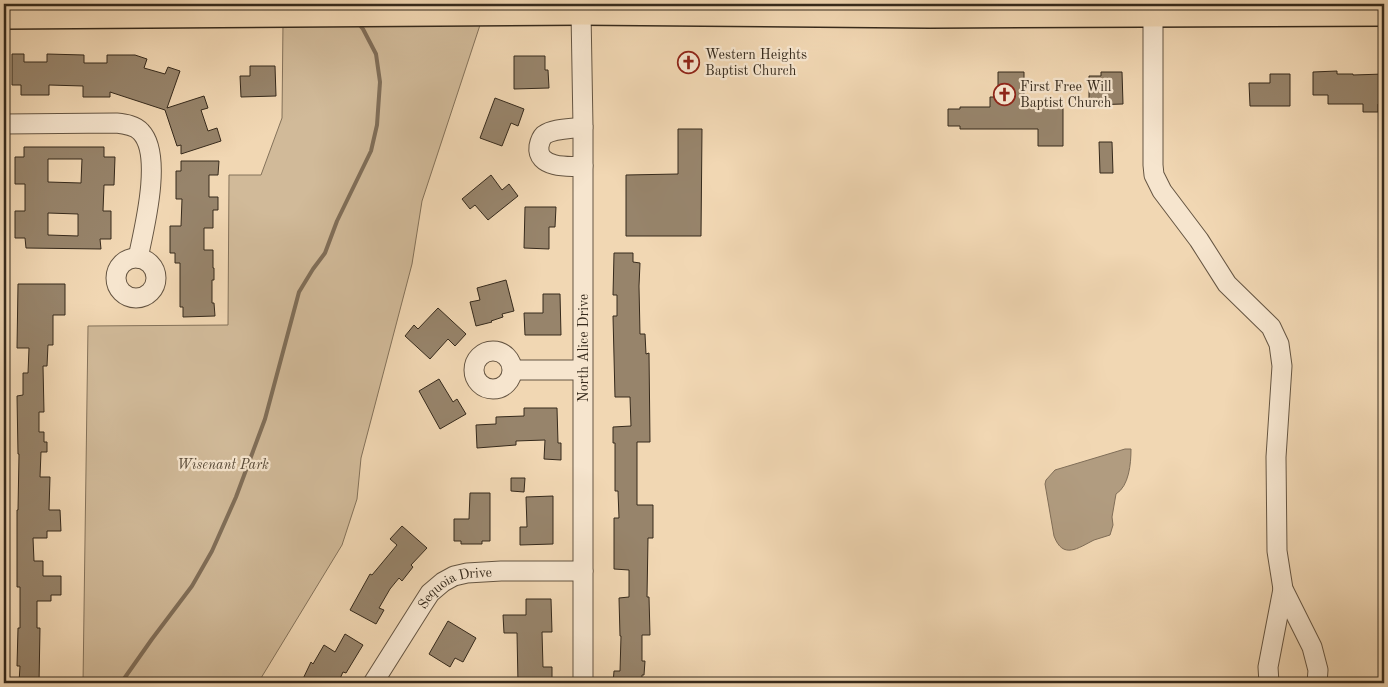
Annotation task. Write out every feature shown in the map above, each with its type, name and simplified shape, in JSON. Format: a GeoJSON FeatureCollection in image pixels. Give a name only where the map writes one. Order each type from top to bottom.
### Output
{"type":"FeatureCollection","features":[{"type":"Feature","properties":{"kind":"main road"},"geometry":{"type":"LineString","coordinates":[[4,16],[187,10],[352,9],[930,15],[1153,9],[1262,9],[1384,13]]}},
{"type":"Feature","properties":{"kind":"street"},"geometry":{"type":"LineString","coordinates":[[1153,9],[1154,175],[1162,191],[1203,246],[1227,284],[1271,327],[1279,344],[1282,366],[1276,456],[1277,551],[1283,589],[1312,647],[1318,670],[1317,683]]}},
{"type":"Feature","properties":{"kind":"street","name":"North Alice Drive"},"geometry":{"type":"LineString","coordinates":[[582,12],[583,683]]}},
{"type":"Feature","properties":{"kind":"street"},"geometry":{"type":"LineString","coordinates":[[4,124],[116,122],[130,125],[140,131],[151,151],[152,163],[150,195],[138,258]]}},
{"type":"Feature","properties":{"kind":"street"},"geometry":{"type":"LineString","coordinates":[[583,128],[549,133],[543,136],[539,149],[541,157],[547,162],[567,167],[583,166]]}},
{"type":"Feature","properties":{"kind":"street"},"geometry":{"type":"LineString","coordinates":[[513,370],[582,370]]}},
{"type":"Feature","properties":{"kind":"street","name":"Sequoia Drive"},"geometry":{"type":"LineString","coordinates":[[373,683],[430,593],[454,576],[466,573],[582,571]]}},
{"type":"Feature","properties":{"kind":"street"},"geometry":{"type":"LineString","coordinates":[[1269,683],[1268,667],[1283,589]]}},
{"type":"Feature","properties":{"kind":"green space","name":"Wisenant Park"},"geometry":{"type":"Polygon","coordinates":[[[283,22],[481,22],[422,201],[412,264],[361,458],[357,499],[342,545],[258,683],[83,683],[88,326],[228,325],[229,175],[261,175],[282,118],[283,22]]]}},
{"type":"Feature","properties":{"kind":"shaded area"},"geometry":{"type":"Polygon","coordinates":[[[1125,449],[1131,449],[1130,468],[1124,486],[1116,494],[1112,517],[1113,525],[1110,535],[1094,540],[1077,549],[1066,550],[1062,548],[1054,536],[1045,484],[1046,480],[1055,470],[1125,449]]]}},
{"type":"Feature","properties":{"kind":"building"},"geometry":{"type":"Polygon","coordinates":[[[12,54],[24,54],[24,62],[47,62],[47,54],[84,55],[84,63],[107,63],[107,55],[135,55],[147,59],[144,68],[165,74],[168,67],[180,71],[167,108],[204,96],[208,108],[201,110],[208,131],[217,128],[221,141],[181,154],[181,145],[177,146],[165,110],[110,92],[110,97],[83,97],[83,86],[49,85],[49,95],[21,95],[21,85],[12,85],[12,54]]]}},
{"type":"Feature","properties":{"kind":"building"},"geometry":{"type":"Polygon","coordinates":[[[514,56],[545,56],[545,70],[548,70],[549,88],[514,89],[514,56]]]}},
{"type":"Feature","properties":{"kind":"building"},"geometry":{"type":"Polygon","coordinates":[[[250,66],[275,66],[276,96],[241,97],[240,76],[250,76],[250,66]]]}},
{"type":"Feature","properties":{"kind":"building"},"geometry":{"type":"Polygon","coordinates":[[[1337,71],[1337,74],[1384,74],[1384,104],[1378,104],[1378,112],[1363,112],[1363,104],[1328,104],[1328,95],[1313,95],[1313,72],[1337,71]]]}},
{"type":"Feature","properties":{"kind":"building"},"geometry":{"type":"Polygon","coordinates":[[[998,72],[1024,72],[1024,102],[1063,102],[1063,146],[1038,146],[1038,129],[960,129],[960,126],[948,126],[948,109],[990,107],[990,97],[998,97],[998,72]]]}},
{"type":"Feature","properties":{"kind":"building"},"geometry":{"type":"Polygon","coordinates":[[[1101,72],[1122,72],[1123,104],[1089,105],[1089,76],[1101,76],[1101,72]]]}},
{"type":"Feature","properties":{"kind":"building"},"geometry":{"type":"Polygon","coordinates":[[[1270,74],[1290,74],[1290,106],[1250,106],[1249,83],[1270,83],[1270,74]]]}},
{"type":"Feature","properties":{"kind":"building"},"geometry":{"type":"Polygon","coordinates":[[[495,98],[524,109],[518,126],[511,123],[502,146],[480,138],[495,98]]]}},
{"type":"Feature","properties":{"kind":"building"},"geometry":{"type":"Polygon","coordinates":[[[678,129],[702,129],[701,236],[626,236],[626,175],[678,174],[678,129]]]}},
{"type":"Feature","properties":{"kind":"building"},"geometry":{"type":"Polygon","coordinates":[[[1099,142],[1112,142],[1113,173],[1100,173],[1099,142]]]}},
{"type":"Feature","properties":{"kind":"building"},"geometry":{"type":"Polygon","coordinates":[[[24,147],[104,147],[104,157],[115,157],[114,185],[104,185],[103,211],[111,211],[111,239],[100,239],[101,249],[26,248],[25,238],[15,238],[15,211],[25,211],[25,184],[15,184],[15,157],[24,157],[24,147]],[[48,159],[48,182],[81,183],[82,159],[48,159]],[[48,213],[48,235],[78,236],[78,214],[48,213]]]}},
{"type":"Feature","properties":{"kind":"building"},"geometry":{"type":"Polygon","coordinates":[[[181,161],[219,161],[218,175],[209,175],[209,197],[218,197],[218,210],[213,210],[213,228],[204,228],[204,250],[213,250],[214,280],[212,280],[212,303],[214,303],[215,316],[183,317],[183,307],[180,307],[180,263],[175,263],[175,253],[170,253],[170,226],[181,226],[182,199],[176,199],[176,171],[181,171],[181,161]]]}},
{"type":"Feature","properties":{"kind":"building"},"geometry":{"type":"Polygon","coordinates":[[[491,175],[502,190],[509,184],[518,196],[488,220],[475,205],[470,209],[462,199],[491,175]]]}},
{"type":"Feature","properties":{"kind":"building"},"geometry":{"type":"Polygon","coordinates":[[[525,207],[556,207],[555,227],[549,227],[549,249],[524,248],[525,207]]]}},
{"type":"Feature","properties":{"kind":"building"},"geometry":{"type":"Polygon","coordinates":[[[614,253],[633,253],[633,262],[640,263],[640,334],[645,334],[646,354],[649,353],[650,442],[637,442],[637,505],[653,505],[653,538],[648,538],[647,597],[649,597],[650,635],[642,635],[642,661],[645,661],[642,683],[613,683],[614,671],[620,671],[619,598],[629,597],[629,570],[614,569],[614,518],[619,518],[618,491],[615,491],[613,427],[631,426],[630,397],[615,397],[613,316],[617,316],[617,295],[613,295],[614,253]]]}},
{"type":"Feature","properties":{"kind":"building"},"geometry":{"type":"Polygon","coordinates":[[[506,280],[514,311],[502,314],[503,317],[492,322],[476,326],[470,302],[480,300],[477,288],[506,280]]]}},
{"type":"Feature","properties":{"kind":"building"},"geometry":{"type":"Polygon","coordinates":[[[18,284],[65,284],[65,315],[53,315],[53,345],[48,345],[47,366],[43,366],[44,412],[39,412],[39,432],[44,432],[44,442],[47,442],[47,452],[41,452],[40,477],[50,477],[49,510],[60,510],[61,531],[47,531],[47,538],[33,538],[34,561],[43,561],[43,576],[61,576],[61,595],[51,595],[51,601],[37,601],[37,628],[40,628],[39,683],[19,683],[20,666],[17,666],[18,628],[20,628],[20,587],[17,587],[19,454],[17,396],[23,395],[23,373],[28,373],[29,348],[17,348],[18,284]]]}},
{"type":"Feature","properties":{"kind":"building"},"geometry":{"type":"Polygon","coordinates":[[[543,294],[560,294],[561,335],[525,335],[524,313],[543,313],[543,294]]]}},
{"type":"Feature","properties":{"kind":"building"},"geometry":{"type":"Polygon","coordinates":[[[438,308],[466,334],[455,346],[448,339],[430,359],[405,336],[414,325],[418,329],[438,308]]]}},
{"type":"Feature","properties":{"kind":"building"},"geometry":{"type":"Polygon","coordinates":[[[439,379],[453,402],[457,399],[466,414],[440,429],[419,391],[439,379]]]}},
{"type":"Feature","properties":{"kind":"building"},"geometry":{"type":"Polygon","coordinates":[[[524,408],[557,408],[558,443],[561,443],[561,460],[544,459],[545,440],[516,441],[516,445],[477,448],[476,425],[496,424],[496,417],[524,416],[524,408]]]}},
{"type":"Feature","properties":{"kind":"building"},"geometry":{"type":"Polygon","coordinates":[[[511,478],[525,478],[524,492],[511,491],[511,478]]]}},
{"type":"Feature","properties":{"kind":"building"},"geometry":{"type":"Polygon","coordinates":[[[470,493],[490,493],[490,541],[482,541],[482,544],[461,544],[461,541],[454,541],[454,519],[469,519],[470,493]]]}},
{"type":"Feature","properties":{"kind":"building"},"geometry":{"type":"Polygon","coordinates":[[[553,496],[553,544],[520,545],[520,527],[527,527],[526,497],[553,496]]]}},
{"type":"Feature","properties":{"kind":"building"},"geometry":{"type":"Polygon","coordinates":[[[402,526],[427,548],[411,565],[413,567],[402,581],[399,578],[390,589],[379,608],[384,610],[376,624],[350,610],[370,574],[372,575],[397,545],[390,539],[402,526]]]}},
{"type":"Feature","properties":{"kind":"building"},"geometry":{"type":"Polygon","coordinates":[[[526,599],[551,599],[552,632],[542,632],[543,667],[552,667],[552,682],[518,683],[517,633],[504,633],[503,615],[526,615],[526,599]]]}},
{"type":"Feature","properties":{"kind":"building"},"geometry":{"type":"Polygon","coordinates":[[[448,621],[476,638],[463,662],[455,658],[450,667],[429,654],[448,621]]]}},
{"type":"Feature","properties":{"kind":"building"},"geometry":{"type":"Polygon","coordinates":[[[345,634],[363,645],[346,673],[343,672],[338,683],[301,683],[311,662],[313,664],[324,645],[335,652],[345,634]]]}},
{"type":"Feature","properties":{"kind":"waterway"},"geometry":{"type":"LineString","coordinates":[[121,683],[192,586],[212,551],[236,497],[265,419],[299,292],[325,253],[337,221],[371,151],[377,125],[380,82],[376,54],[358,23]]}},
{"type":"Feature","properties":{"kind":"place","name":"Western Heights Baptist Church"},"geometry":{"type":"Point","coordinates":[689,62]}},
{"type":"Feature","properties":{"kind":"place","name":"First Free Will Baptist Church"},"geometry":{"type":"Point","coordinates":[1004,94]}}]}
